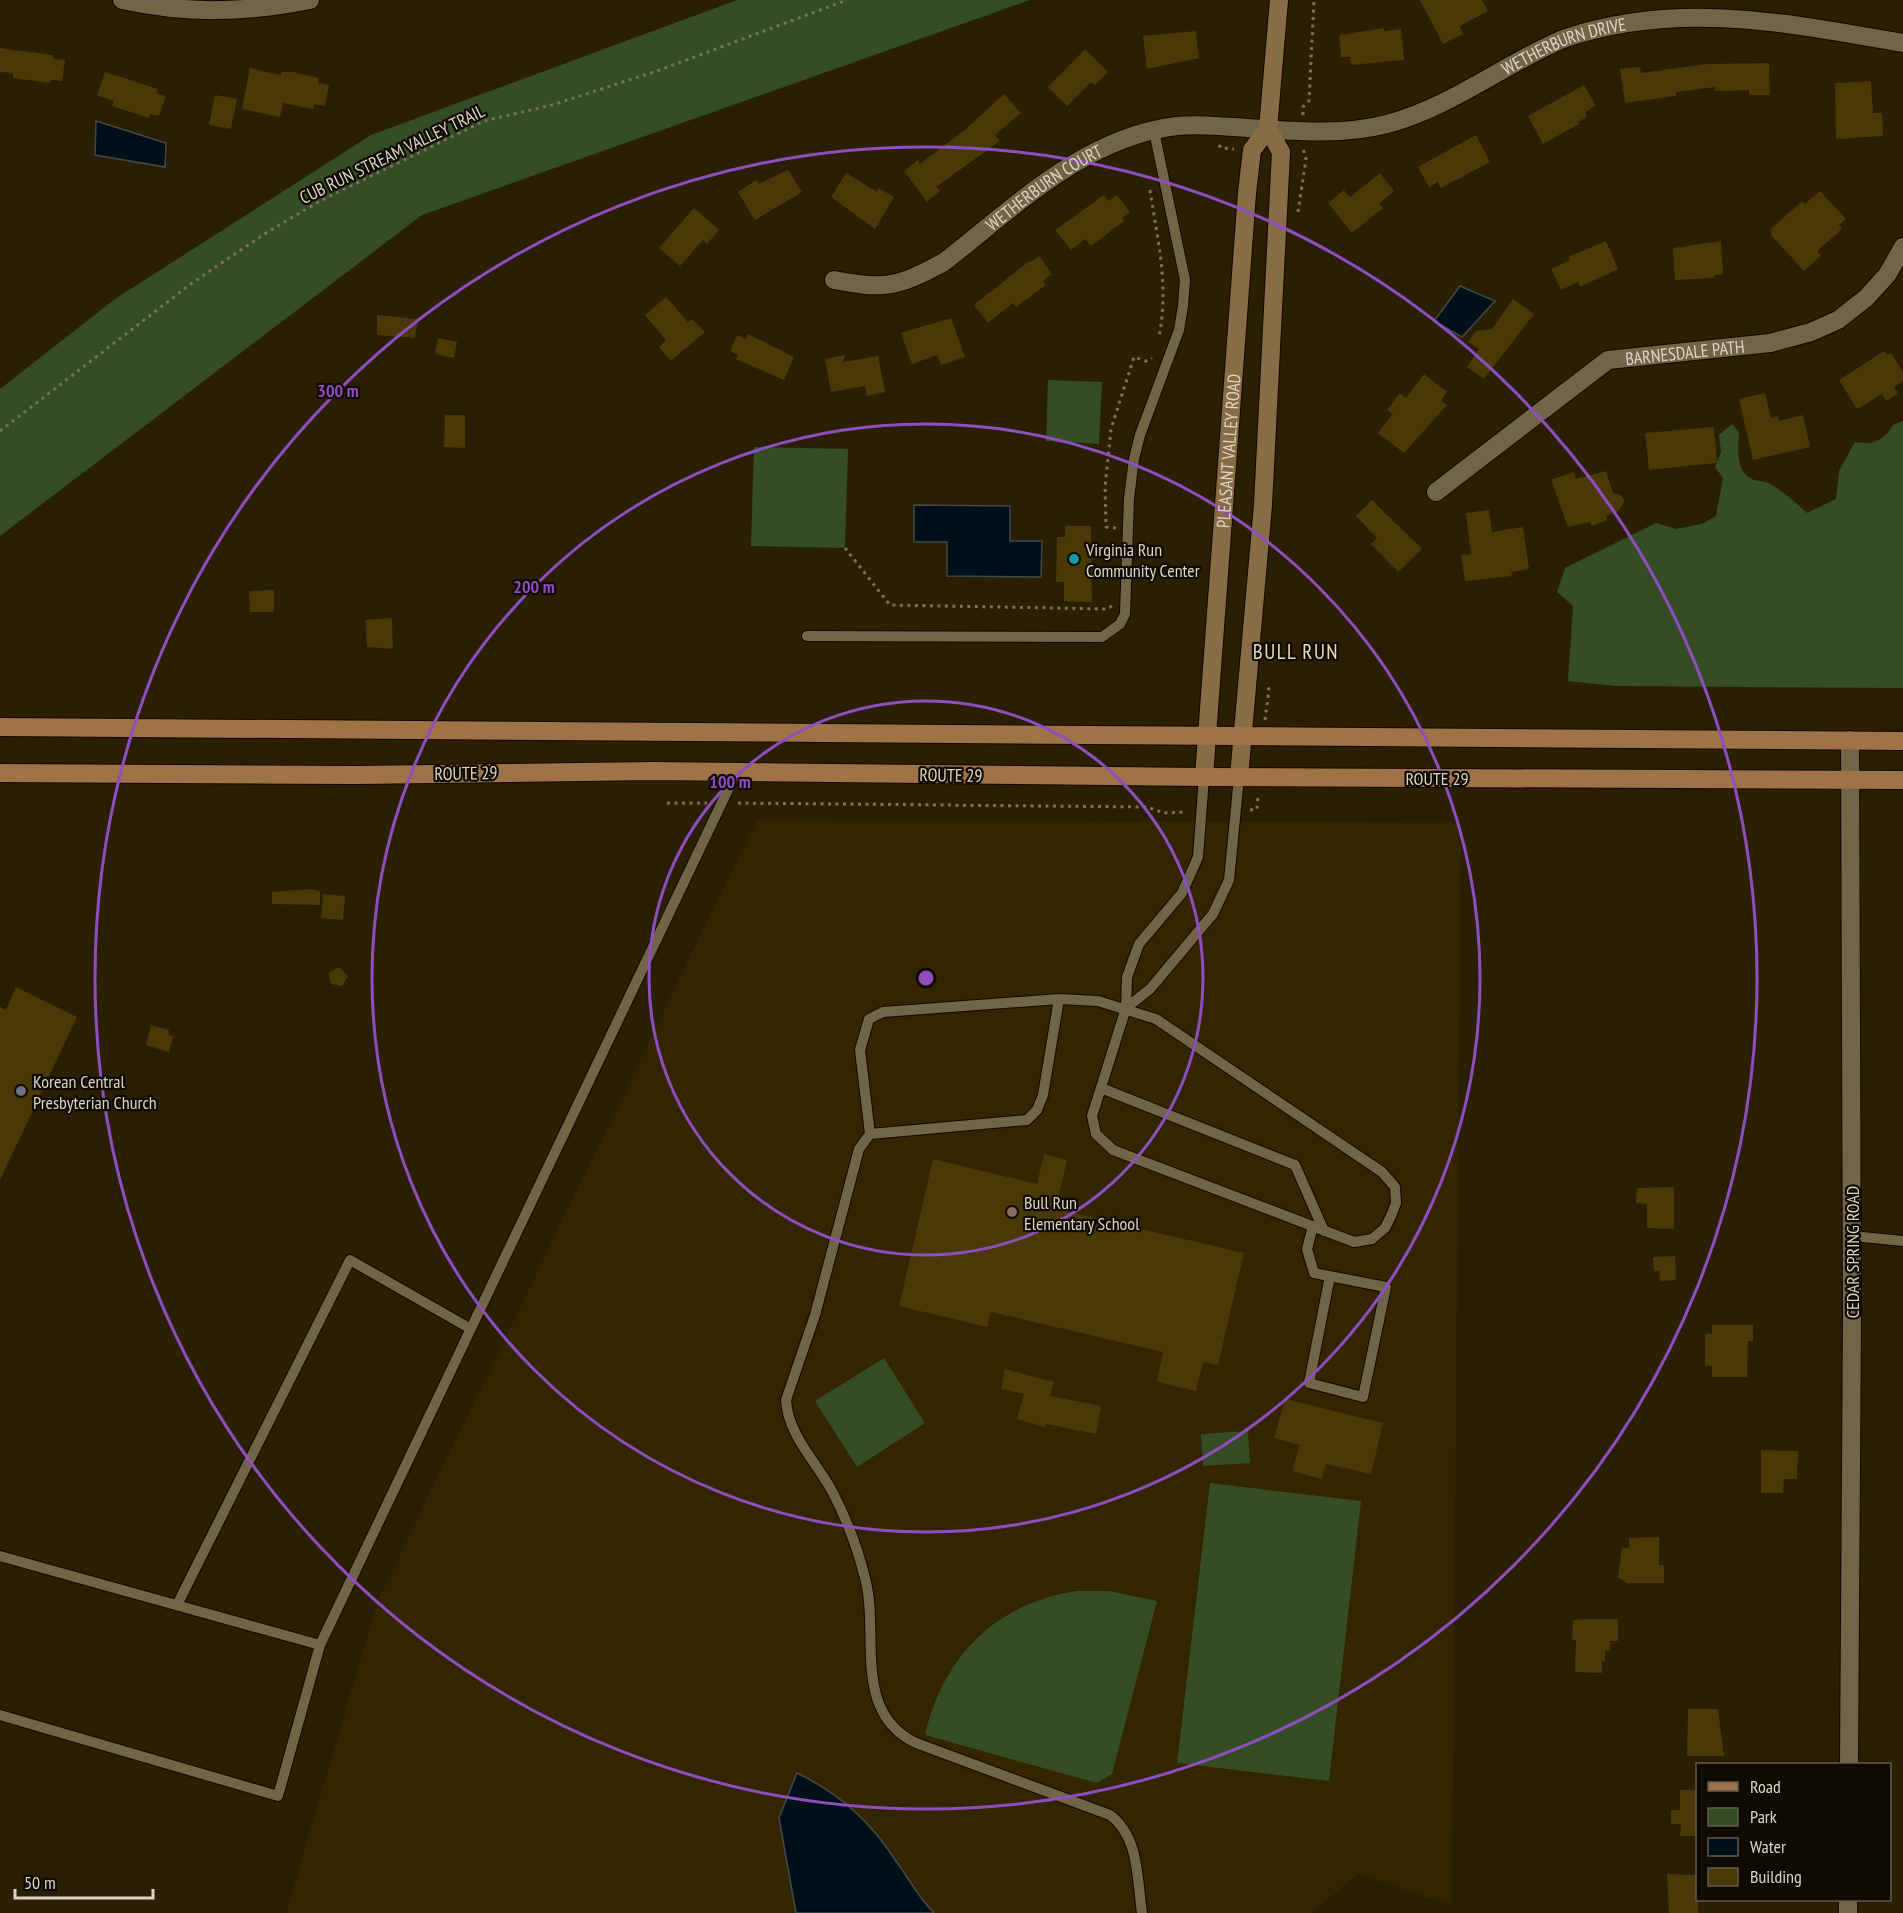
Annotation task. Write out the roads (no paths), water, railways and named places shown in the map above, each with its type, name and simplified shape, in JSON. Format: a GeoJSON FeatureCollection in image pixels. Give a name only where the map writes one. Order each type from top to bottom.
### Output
{"type":"FeatureCollection","features":[{"type":"Feature","properties":{"kind":"main road"},"geometry":{"type":"LineString","coordinates":[[1268,129],[1279,0]]}},
{"type":"Feature","properties":{"kind":"main road","name":"PLEASANT VALLEY ROAD"},"geometry":{"type":"LineString","coordinates":[[1204,777],[1252,150],[1268,129],[1281,152],[1263,505],[1239,777]]}},
{"type":"Feature","properties":{"kind":"main road"},"geometry":{"type":"LineString","coordinates":[[0,727],[1244,738],[1903,741]]}},
{"type":"Feature","properties":{"kind":"main road","name":"ROUTE 29"},"geometry":{"type":"LineString","coordinates":[[0,773],[736,773],[1903,780]]}},
{"type":"Feature","properties":{"kind":"street"},"geometry":{"type":"LineString","coordinates":[[122,0],[159,8],[229,12],[310,0]]}},
{"type":"Feature","properties":{"kind":"street","name":"WETHERBURN DRIVE"},"geometry":{"type":"LineString","coordinates":[[1268,129],[1303,131],[1357,129],[1411,116],[1565,38],[1631,18],[1678,13],[1738,14],[1903,43]]}},
{"type":"Feature","properties":{"kind":"street","name":"WETHERBURN COURT"},"geometry":{"type":"LineString","coordinates":[[834,280],[870,287],[885,287],[925,272],[944,262],[1075,162],[1130,135],[1177,126],[1268,129]]}},
{"type":"Feature","properties":{"kind":"street","name":"BARNESDALE PATH"},"geometry":{"type":"LineString","coordinates":[[1436,492],[1608,360],[1770,343],[1811,333],[1838,320],[1866,298],[1887,275],[1903,247]]}},
{"type":"Feature","properties":{"kind":"street","name":"CEDAR SPRING ROAD"},"geometry":{"type":"LineString","coordinates":[[1850,740],[1852,1236],[1850,1763]]}},
{"type":"Feature","properties":{"kind":"lane"},"geometry":{"type":"LineString","coordinates":[[807,636],[1102,637],[1119,624],[1128,602],[1129,498],[1134,459],[1140,435],[1179,330],[1184,297],[1185,280],[1154,131]]}},
{"type":"Feature","properties":{"kind":"lane"},"geometry":{"type":"LineString","coordinates":[[0,1715],[278,1796],[320,1645],[736,773]]}},
{"type":"Feature","properties":{"kind":"lane"},"geometry":{"type":"LineString","coordinates":[[1142,1913],[1130,1837],[1118,1821],[1110,1815],[904,1737],[884,1714],[870,1675],[870,1615],[866,1580],[833,1493],[791,1427],[786,1400],[815,1315],[859,1149],[870,1134],[860,1050],[869,1019],[883,1012],[1059,999],[1098,1001],[1126,1008],[1156,1019],[1382,1173],[1395,1187],[1396,1203],[1385,1228],[1372,1239],[1354,1242],[1113,1150],[1096,1134],[1092,1116],[1126,1008],[1126,977],[1139,945],[1182,892],[1192,873],[1197,857],[1204,777]]}},
{"type":"Feature","properties":{"kind":"lane"},"geometry":{"type":"LineString","coordinates":[[1126,1008],[1150,989],[1213,914],[1229,880],[1239,777]]}},
{"type":"Feature","properties":{"kind":"lane"},"geometry":{"type":"LineString","coordinates":[[870,1134],[1027,1120],[1037,1110],[1043,1095],[1059,999]]}},
{"type":"Feature","properties":{"kind":"lane"},"geometry":{"type":"LineString","coordinates":[[1101,1088],[1295,1165],[1324,1231]]}},
{"type":"Feature","properties":{"kind":"lane"},"geometry":{"type":"LineString","coordinates":[[1313,1226],[1307,1249],[1314,1273],[1330,1276],[1386,1287],[1363,1397],[1309,1383],[1330,1276]]}},
{"type":"Feature","properties":{"kind":"lane"},"geometry":{"type":"LineString","coordinates":[[1852,1236],[1903,1240]]}},
{"type":"Feature","properties":{"kind":"lane"},"geometry":{"type":"LineString","coordinates":[[177,1605],[350,1260],[471,1329]]}},
{"type":"Feature","properties":{"kind":"lane"},"geometry":{"type":"LineString","coordinates":[[0,1556],[320,1645]]}},
{"type":"Feature","properties":{"kind":"water"},"geometry":{"type":"Polygon","coordinates":[[[96,121],[166,143],[165,167],[95,155],[96,121]]]}},
{"type":"Feature","properties":{"kind":"water"},"geometry":{"type":"Polygon","coordinates":[[[1460,286],[1495,301],[1462,337],[1434,321],[1460,286]]]}},
{"type":"Feature","properties":{"kind":"water"},"geometry":{"type":"Polygon","coordinates":[[[914,505],[1010,506],[1010,541],[1042,541],[1041,577],[947,576],[947,542],[914,542],[914,505]]]}},
{"type":"Feature","properties":{"kind":"water"},"geometry":{"type":"Polygon","coordinates":[[[797,1773],[827,1790],[865,1821],[934,1913],[796,1913],[779,1818],[797,1773]]]}},
{"type":"Feature","properties":{"kind":"place","name":"Virginia Run Community Center"},"geometry":{"type":"Point","coordinates":[1074,559]}},
{"type":"Feature","properties":{"kind":"place","name":"Korean Central Presbyterian Church"},"geometry":{"type":"Point","coordinates":[21,1091]}},
{"type":"Feature","properties":{"kind":"place","name":"Bull Run Elementary School"},"geometry":{"type":"Point","coordinates":[1012,1212]}},
{"type":"Feature","properties":{"kind":"district","name":"BULL RUN"},"geometry":{"type":"Point","coordinates":[1296,651]}}]}
